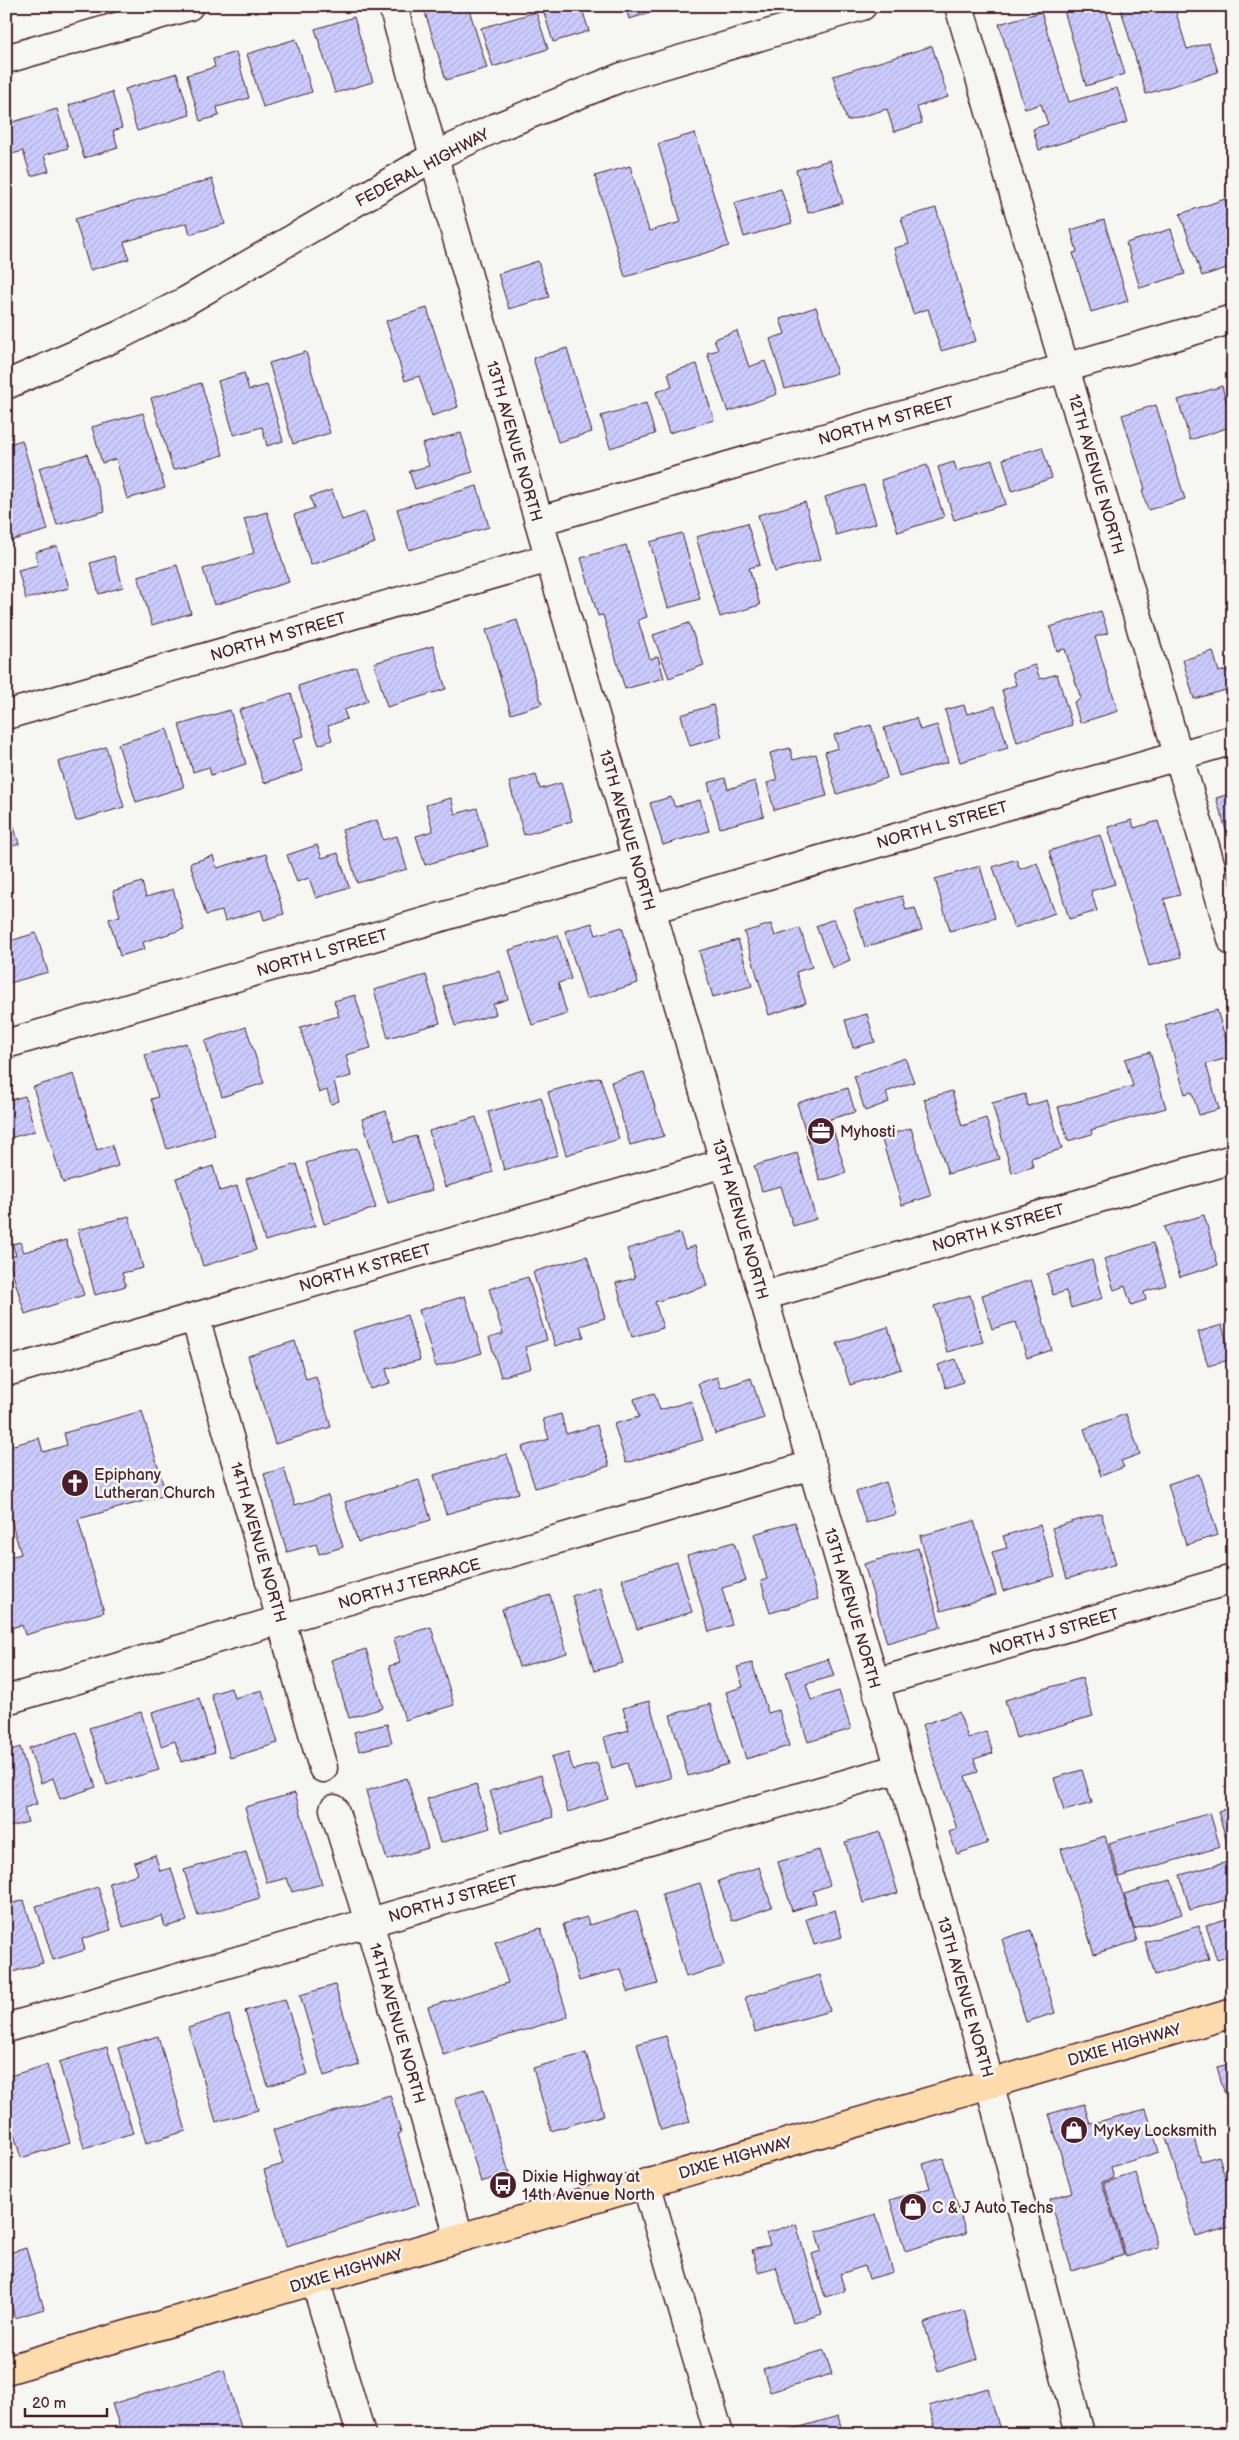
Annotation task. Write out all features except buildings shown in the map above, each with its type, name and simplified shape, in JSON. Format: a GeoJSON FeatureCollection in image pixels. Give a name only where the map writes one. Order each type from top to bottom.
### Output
{"type":"FeatureCollection","features":[{"type":"Feature","properties":{"kind":"main road","name":"DIXIE HIGHWAY"},"geometry":{"type":"LineString","coordinates":[[6,2370],[1233,2013]]}},
{"type":"Feature","properties":{"kind":"street"},"geometry":{"type":"LineString","coordinates":[[6,59],[189,6]]}},
{"type":"Feature","properties":{"kind":"street","name":"13TH AVENUE NORTH"},"geometry":{"type":"LineString","coordinates":[[393,6],[433,157],[990,2083],[1080,2434]]}},
{"type":"Feature","properties":{"kind":"street","name":"FEDERAL HIGHWAY"},"geometry":{"type":"LineString","coordinates":[[6,384],[120,336],[186,301],[433,157],[549,104],[622,77],[862,6]]}},
{"type":"Feature","properties":{"kind":"street","name":"12TH AVENUE NORTH"},"geometry":{"type":"LineString","coordinates":[[959,6],[1233,942]]}},
{"type":"Feature","properties":{"kind":"street","name":"NORTH M STREET"},"geometry":{"type":"LineString","coordinates":[[539,522],[1233,319]]}},
{"type":"Feature","properties":{"kind":"street","name":"NORTH M STREET"},"geometry":{"type":"LineString","coordinates":[[6,715],[549,558]]}},
{"type":"Feature","properties":{"kind":"street","name":"NORTH L STREET"},"geometry":{"type":"LineString","coordinates":[[651,909],[1233,740]]}},
{"type":"Feature","properties":{"kind":"street","name":"NORTH L STREET"},"geometry":{"type":"LineString","coordinates":[[6,1044],[637,860]]}},
{"type":"Feature","properties":{"kind":"street","name":"NORTH K STREET"},"geometry":{"type":"LineString","coordinates":[[763,1296],[1233,1159]]}},
{"type":"Feature","properties":{"kind":"street","name":"NORTH K STREET"},"geometry":{"type":"LineString","coordinates":[[6,1372],[724,1163]]}},
{"type":"Feature","properties":{"kind":"street","name":"14TH AVENUE NORTH"},"geometry":{"type":"LineString","coordinates":[[195,1317],[323,1768]]}},
{"type":"Feature","properties":{"kind":"street","name":"NORTH J TERRACE"},"geometry":{"type":"LineString","coordinates":[[6,1700],[812,1465]]}},
{"type":"Feature","properties":{"kind":"street","name":"NORTH J STREET"},"geometry":{"type":"LineString","coordinates":[[875,1683],[1233,1580]]}},
{"type":"Feature","properties":{"kind":"street","name":"NORTH J STREET"},"geometry":{"type":"LineString","coordinates":[[6,2028],[900,1768]]}},
{"type":"Feature","properties":{"kind":"street","name":"14TH AVENUE NORTH"},"geometry":{"type":"LineString","coordinates":[[334,1809],[369,1922],[459,2237]]}},
{"type":"Feature","properties":{"kind":"street"},"geometry":{"type":"LineString","coordinates":[[646,2183],[719,2434]]}},
{"type":"Feature","properties":{"kind":"street"},"geometry":{"type":"LineString","coordinates":[[315,2280],[361,2434]]}},
{"type":"Feature","properties":{"kind":"place","name":"Myhosti"},"geometry":{"type":"Point","coordinates":[821,1131]}},
{"type":"Feature","properties":{"kind":"place","name":"Epiphany Lutheran Church"},"geometry":{"type":"Point","coordinates":[75,1483]}},
{"type":"Feature","properties":{"kind":"place","name":"MyKey Locksmith"},"geometry":{"type":"Point","coordinates":[1074,2130]}},
{"type":"Feature","properties":{"kind":"place","name":"Dixie Highway at 14th Avenue North"},"geometry":{"type":"Point","coordinates":[503,2185]}},
{"type":"Feature","properties":{"kind":"place","name":"C & J Auto Techs"},"geometry":{"type":"Point","coordinates":[913,2207]}}]}
